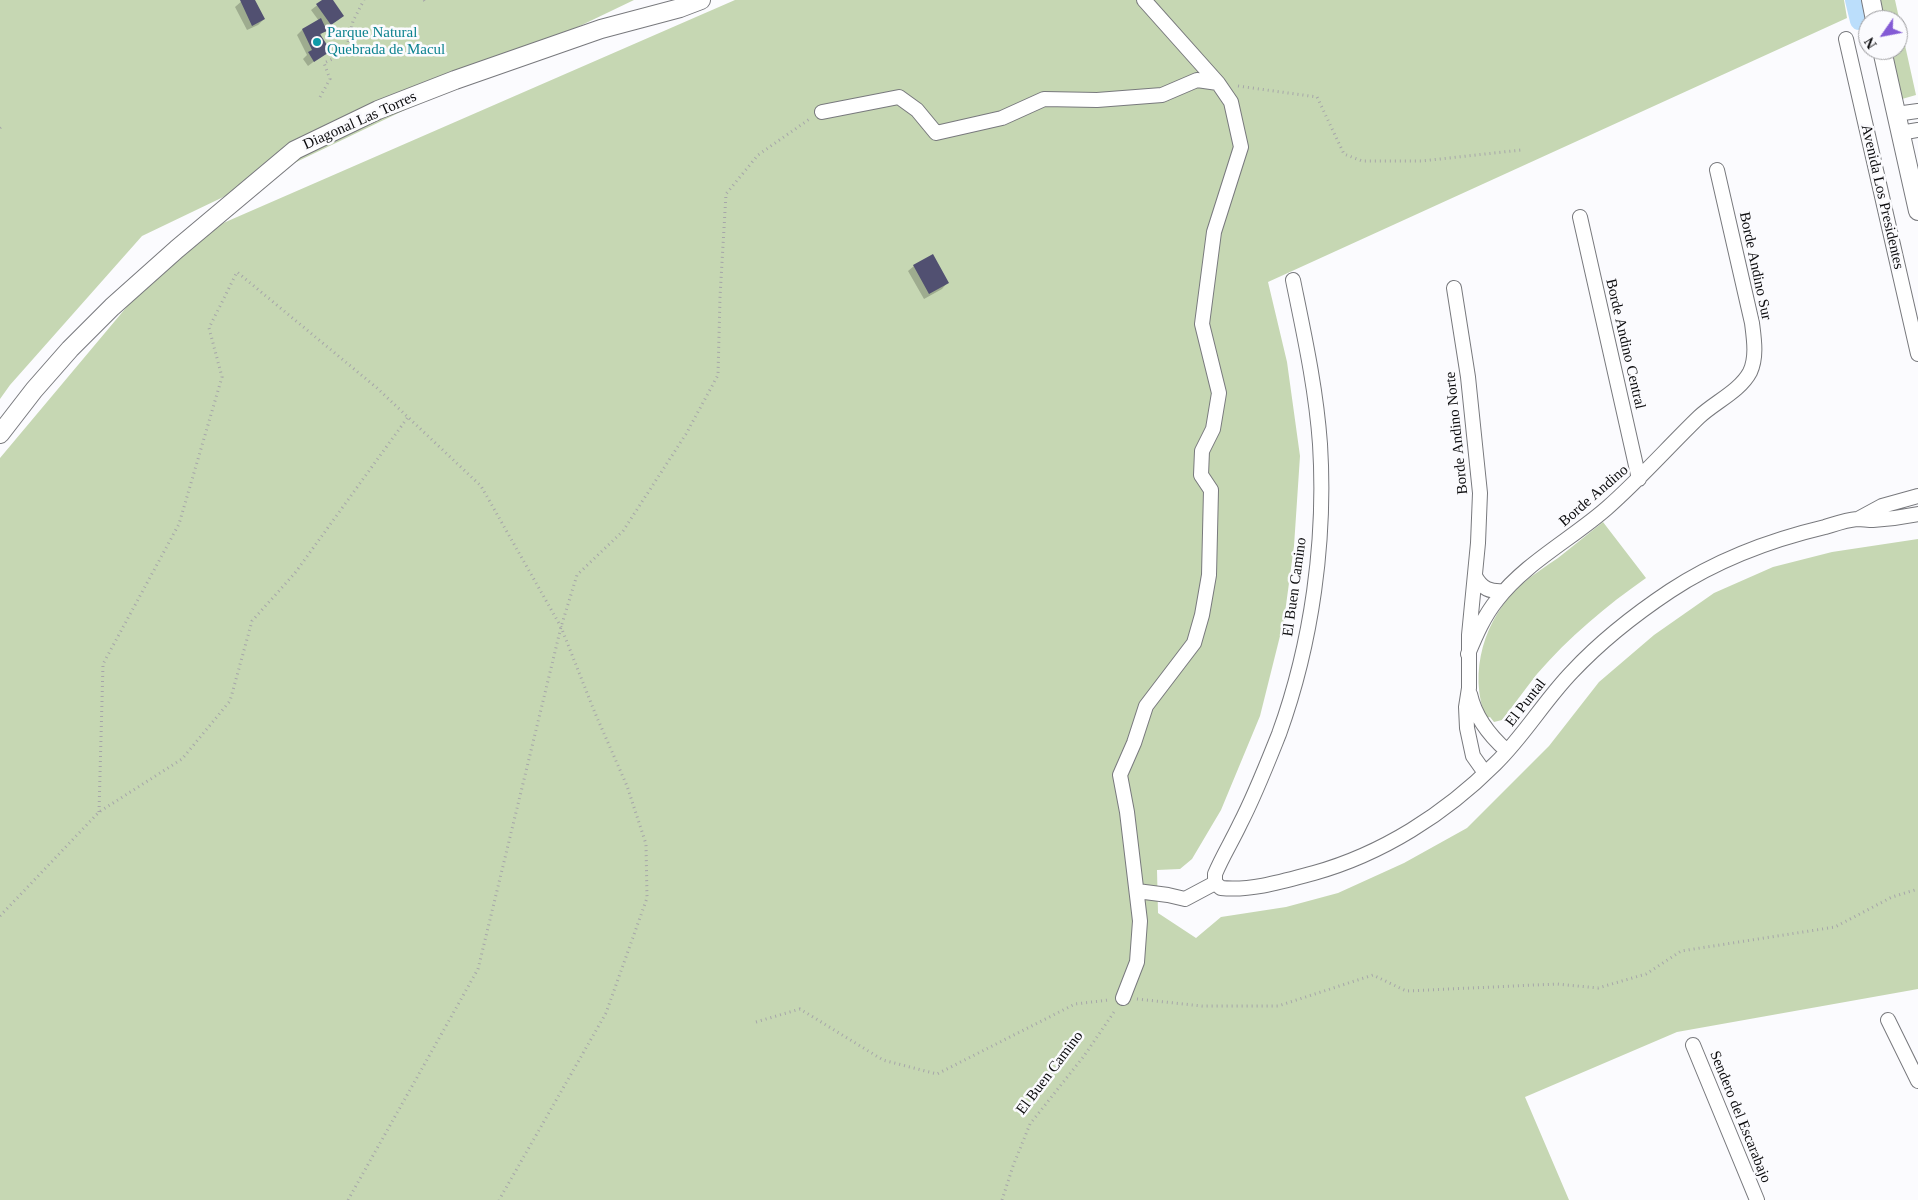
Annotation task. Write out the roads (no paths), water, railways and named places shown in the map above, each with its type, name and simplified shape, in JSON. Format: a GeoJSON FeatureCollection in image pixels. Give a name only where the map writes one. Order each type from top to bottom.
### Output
{"type":"FeatureCollection","features":[{"type":"Feature","properties":{"kind":"street","name":"Diagonal Las Torres"},"geometry":{"type":"LineString","coordinates":[[0,434],[34,390],[112,307],[176,249],[295,150],[378,110],[455,80],[602,29],[680,8],[701,0]]}},
{"type":"Feature","properties":{"kind":"street"},"geometry":{"type":"LineString","coordinates":[[1124,998],[1137,962],[1140,921],[1127,812],[1120,775],[1134,743],[1146,706],[1194,643],[1210,575],[1211,490],[1201,475],[1202,451],[1213,429],[1219,393],[1202,324],[1214,232],[1241,147],[1231,102],[1218,83],[1144,0]]}},
{"type":"Feature","properties":{"kind":"street","name":"Avenida Los Presidentes"},"geometry":{"type":"LineString","coordinates":[[1846,39],[1918,354]]}},
{"type":"Feature","properties":{"kind":"street"},"geometry":{"type":"LineString","coordinates":[[1884,60],[1918,210]]}},
{"type":"Feature","properties":{"kind":"street"},"geometry":{"type":"LineString","coordinates":[[822,112],[899,98],[917,110],[936,133],[1002,118],[1044,99],[1097,100],[1162,95],[1196,80],[1218,83]]}},
{"type":"Feature","properties":{"kind":"street"},"geometry":{"type":"LineString","coordinates":[[1896,114],[1918,111]]}},
{"type":"Feature","properties":{"kind":"street"},"geometry":{"type":"LineString","coordinates":[[1900,133],[1918,130]]}},
{"type":"Feature","properties":{"kind":"street","name":"Borde Andino Sur"},"geometry":{"type":"LineString","coordinates":[[1718,170],[1752,323],[1755,344],[1751,369]]}},
{"type":"Feature","properties":{"kind":"street","name":"Borde Andino Central"},"geometry":{"type":"LineString","coordinates":[[1580,217],[1639,479]]}},
{"type":"Feature","properties":{"kind":"street","name":"El Buen Camino"},"geometry":{"type":"LineString","coordinates":[[1216,884],[1214,874],[1248,808],[1279,732],[1298,665],[1314,582],[1321,502],[1320,444],[1305,337],[1293,280]]}},
{"type":"Feature","properties":{"kind":"street","name":"Borde Andino Norte"},"geometry":{"type":"LineString","coordinates":[[1454,288],[1469,386],[1480,493],[1478,543],[1471,600],[1468,688]]}},
{"type":"Feature","properties":{"kind":"street","name":"Borde Andino"},"geometry":{"type":"LineString","coordinates":[[1468,654],[1485,618],[1504,591],[1517,578],[1587,525],[1639,479],[1704,412],[1740,385],[1751,369]]}},
{"type":"Feature","properties":{"kind":"street","name":"El Puntal"},"geometry":{"type":"LineString","coordinates":[[1857,519],[1882,506],[1918,496]]}},
{"type":"Feature","properties":{"kind":"street","name":"El Puntal"},"geometry":{"type":"LineString","coordinates":[[1216,884],[1221,888],[1254,887],[1301,877],[1355,859],[1394,840],[1428,819],[1458,797],[1507,751],[1557,689],[1594,650],[1627,622],[1671,590],[1706,569],[1746,551],[1798,533],[1857,519],[1896,518],[1918,514]]}},
{"type":"Feature","properties":{"kind":"street"},"geometry":{"type":"LineString","coordinates":[[1475,576],[1486,589],[1504,591]]}},
{"type":"Feature","properties":{"kind":"street"},"geometry":{"type":"LineString","coordinates":[[1468,688],[1481,721],[1492,736],[1507,751]]}},
{"type":"Feature","properties":{"kind":"street"},"geometry":{"type":"LineString","coordinates":[[1468,688],[1466,707],[1472,756],[1485,773]]}},
{"type":"Feature","properties":{"kind":"street"},"geometry":{"type":"LineString","coordinates":[[1137,891],[1185,899],[1216,884]]}},
{"type":"Feature","properties":{"kind":"street"},"geometry":{"type":"LineString","coordinates":[[1888,1020],[1918,1081]]}},
{"type":"Feature","properties":{"kind":"street","name":"Sendero del Escarabajo"},"geometry":{"type":"LineString","coordinates":[[1694,1045],[1757,1200]]}},
{"type":"Feature","properties":{"kind":"waterway"},"geometry":{"type":"LineString","coordinates":[[1854,0],[1858,17]]}},
{"type":"Feature","properties":{"kind":"place","name":"Parque Natural Quebrada de Macul"},"geometry":{"type":"Point","coordinates":[317,42]}}]}
